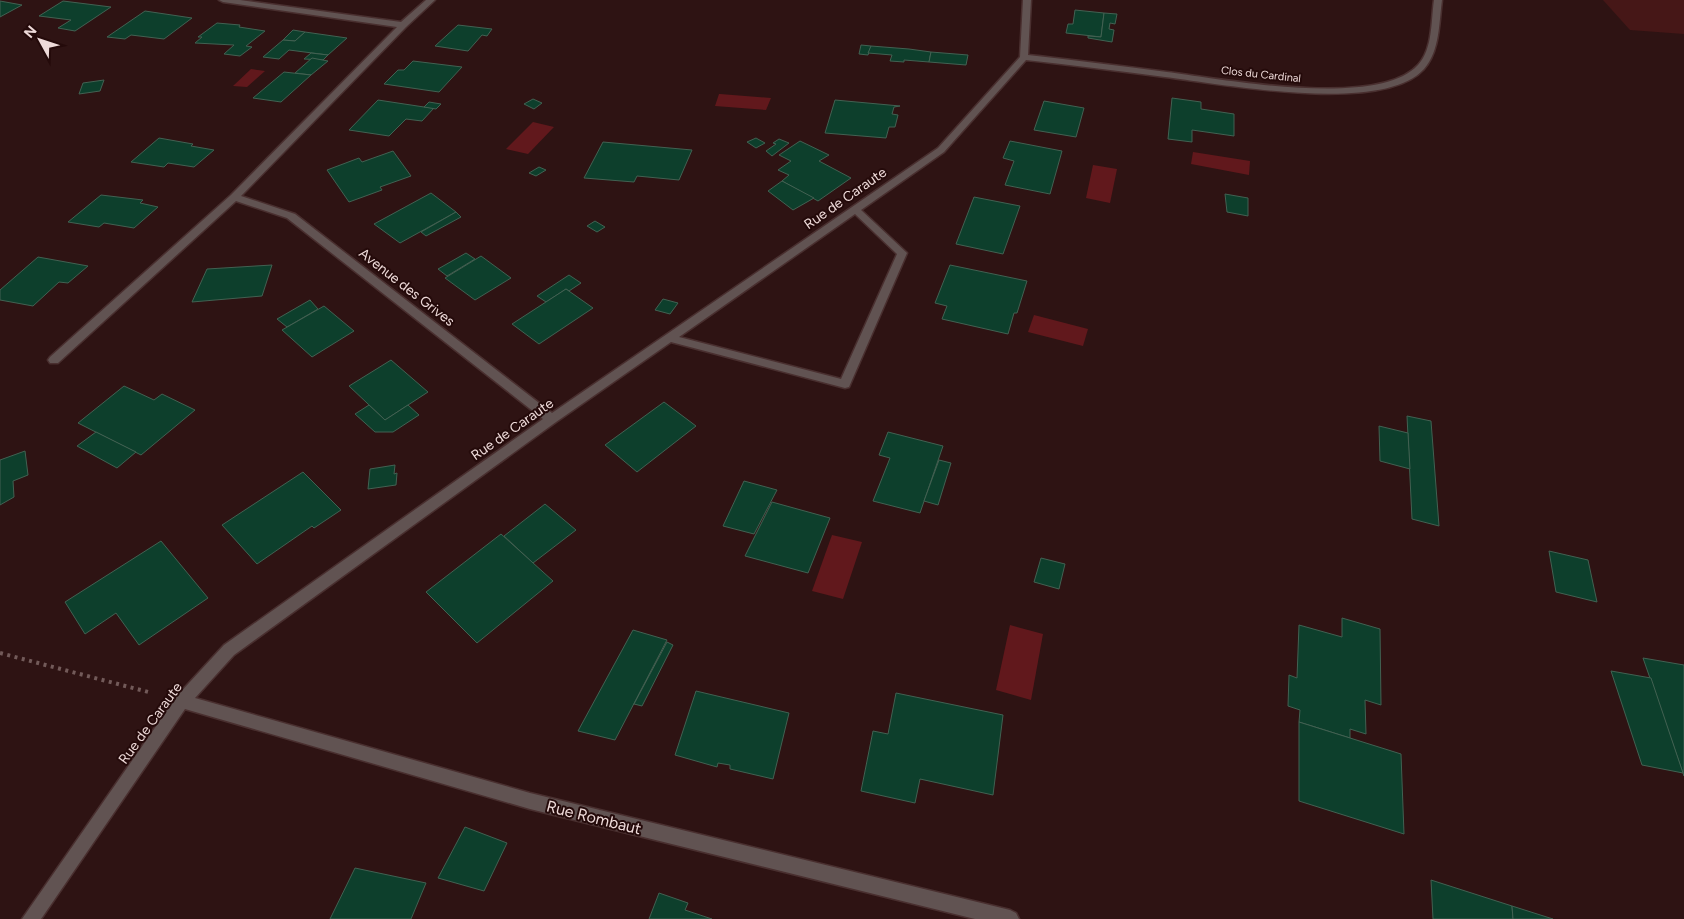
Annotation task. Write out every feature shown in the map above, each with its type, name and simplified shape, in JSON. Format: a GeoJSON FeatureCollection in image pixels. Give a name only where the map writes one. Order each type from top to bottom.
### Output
{"type":"FeatureCollection","features":[{"type":"Feature","properties":{"kind":"street"},"geometry":{"type":"LineString","coordinates":[[222,0],[403,25]]}},
{"type":"Feature","properties":{"kind":"street"},"geometry":{"type":"LineString","coordinates":[[54,360],[234,197],[403,25],[431,0]]}},
{"type":"Feature","properties":{"kind":"street"},"geometry":{"type":"LineString","coordinates":[[1024,57],[1026,0]]}},
{"type":"Feature","properties":{"kind":"street","name":"Clos du Cardinal"},"geometry":{"type":"LineString","coordinates":[[1024,57],[1292,90],[1359,89],[1387,85],[1415,72],[1430,56],[1438,0]]}},
{"type":"Feature","properties":{"kind":"street","name":"Rue de Caraute"},"geometry":{"type":"LineString","coordinates":[[32,919],[182,701],[229,650],[552,419],[941,150],[1024,57]]}},
{"type":"Feature","properties":{"kind":"street","name":"Avenue des Grives"},"geometry":{"type":"LineString","coordinates":[[234,197],[290,216],[552,419]]}},
{"type":"Feature","properties":{"kind":"street"},"geometry":{"type":"LineString","coordinates":[[669,338],[845,384],[902,253],[855,209]]}},
{"type":"Feature","properties":{"kind":"street","name":"Rue Rombaut"},"geometry":{"type":"LineString","coordinates":[[182,701],[530,801],[1010,919]]}},
{"type":"Feature","properties":{"kind":"path"},"geometry":{"type":"LineString","coordinates":[[0,653],[182,701]]}},
{"type":"Feature","properties":{"kind":"shaded area"},"geometry":{"type":"Polygon","coordinates":[[[1603,0],[1684,0],[1684,34],[1630,30],[1603,0]]]}},
{"type":"Feature","properties":{"kind":"shaded area"},"geometry":{"type":"Polygon","coordinates":[[[251,69],[265,71],[247,87],[233,86],[251,69]]]}},
{"type":"Feature","properties":{"kind":"shaded area"},"geometry":{"type":"Polygon","coordinates":[[[719,94],[771,98],[766,110],[715,106],[719,94]]]}},
{"type":"Feature","properties":{"kind":"shaded area"},"geometry":{"type":"Polygon","coordinates":[[[533,122],[554,127],[528,154],[506,149],[533,122]]]}},
{"type":"Feature","properties":{"kind":"shaded area"},"geometry":{"type":"Polygon","coordinates":[[[1193,152],[1250,161],[1249,175],[1191,164],[1193,152]]]}},
{"type":"Feature","properties":{"kind":"shaded area"},"geometry":{"type":"Polygon","coordinates":[[[1093,165],[1117,169],[1110,203],[1086,198],[1093,165]]]}},
{"type":"Feature","properties":{"kind":"shaded area"},"geometry":{"type":"Polygon","coordinates":[[[1034,315],[1088,329],[1083,346],[1028,332],[1034,315]]]}},
{"type":"Feature","properties":{"kind":"shaded area"},"geometry":{"type":"Polygon","coordinates":[[[832,535],[862,542],[843,599],[812,591],[832,535]]]}},
{"type":"Feature","properties":{"kind":"shaded area"},"geometry":{"type":"Polygon","coordinates":[[[1010,625],[1043,634],[1031,700],[996,690],[1010,625]]]}},
{"type":"Feature","properties":{"kind":"building"},"geometry":{"type":"Polygon","coordinates":[[[0,1],[22,5],[0,17],[0,1]]]}},
{"type":"Feature","properties":{"kind":"building"},"geometry":{"type":"Polygon","coordinates":[[[63,1],[111,7],[75,31],[58,28],[71,20],[39,16],[63,1]]]}},
{"type":"Feature","properties":{"kind":"building"},"geometry":{"type":"Polygon","coordinates":[[[1075,10],[1104,13],[1101,37],[1066,33],[1068,24],[1073,24],[1075,10]]]}},
{"type":"Feature","properties":{"kind":"building"},"geometry":{"type":"Polygon","coordinates":[[[145,11],[192,18],[164,39],[131,35],[125,39],[107,37],[145,11]]]}},
{"type":"Feature","properties":{"kind":"building"},"geometry":{"type":"Polygon","coordinates":[[[1104,13],[1117,14],[1115,24],[1110,23],[1109,29],[1114,30],[1112,42],[1088,38],[1088,36],[1101,37],[1104,13]]]}},
{"type":"Feature","properties":{"kind":"building"},"geometry":{"type":"Polygon","coordinates":[[[217,23],[240,25],[239,27],[265,31],[246,46],[252,47],[240,56],[224,54],[234,45],[195,43],[202,37],[198,37],[217,23]]]}},
{"type":"Feature","properties":{"kind":"building"},"geometry":{"type":"Polygon","coordinates":[[[458,25],[492,29],[487,36],[482,35],[468,51],[435,46],[458,25]]]}},
{"type":"Feature","properties":{"kind":"building"},"geometry":{"type":"Polygon","coordinates":[[[293,30],[305,32],[295,41],[283,40],[293,30]]]}},
{"type":"Feature","properties":{"kind":"building"},"geometry":{"type":"Polygon","coordinates":[[[305,32],[347,38],[328,55],[289,50],[279,59],[263,57],[283,40],[295,41],[305,32]]]}},
{"type":"Feature","properties":{"kind":"building"},"geometry":{"type":"Polygon","coordinates":[[[861,45],[871,46],[868,55],[859,54],[861,45]]]}},
{"type":"Feature","properties":{"kind":"building"},"geometry":{"type":"Polygon","coordinates":[[[871,46],[931,52],[929,62],[890,61],[892,55],[868,53],[871,46]]]}},
{"type":"Feature","properties":{"kind":"building"},"geometry":{"type":"Polygon","coordinates":[[[931,52],[968,55],[966,65],[929,62],[931,52]]]}},
{"type":"Feature","properties":{"kind":"building"},"geometry":{"type":"Polygon","coordinates":[[[311,53],[328,55],[323,60],[304,59],[311,53]]]}},
{"type":"Feature","properties":{"kind":"building"},"geometry":{"type":"Polygon","coordinates":[[[312,58],[328,61],[311,75],[295,73],[312,58]]]}},
{"type":"Feature","properties":{"kind":"building"},"geometry":{"type":"Polygon","coordinates":[[[413,61],[462,67],[439,92],[384,84],[398,70],[404,70],[413,61]]]}},
{"type":"Feature","properties":{"kind":"building"},"geometry":{"type":"Polygon","coordinates":[[[284,72],[311,75],[281,102],[253,98],[284,72]]]}},
{"type":"Feature","properties":{"kind":"building"},"geometry":{"type":"Polygon","coordinates":[[[104,80],[100,91],[79,94],[83,83],[104,80]]]}},
{"type":"Feature","properties":{"kind":"building"},"geometry":{"type":"Polygon","coordinates":[[[1172,98],[1201,102],[1201,109],[1234,114],[1234,136],[1192,130],[1192,142],[1168,139],[1172,98]]]}},
{"type":"Feature","properties":{"kind":"building"},"geometry":{"type":"Polygon","coordinates":[[[533,99],[542,103],[534,109],[524,104],[533,99]]]}},
{"type":"Feature","properties":{"kind":"building"},"geometry":{"type":"Polygon","coordinates":[[[378,100],[434,108],[422,121],[406,119],[389,136],[349,130],[378,100]]]}},
{"type":"Feature","properties":{"kind":"building"},"geometry":{"type":"Polygon","coordinates":[[[835,100],[900,106],[894,107],[892,114],[898,115],[895,127],[889,127],[886,138],[825,133],[835,100]]]}},
{"type":"Feature","properties":{"kind":"building"},"geometry":{"type":"Polygon","coordinates":[[[1044,101],[1084,108],[1076,137],[1034,130],[1044,101]]]}},
{"type":"Feature","properties":{"kind":"building"},"geometry":{"type":"Polygon","coordinates":[[[429,102],[441,104],[436,109],[424,107],[429,102]]]}},
{"type":"Feature","properties":{"kind":"building"},"geometry":{"type":"Polygon","coordinates":[[[159,138],[214,150],[194,167],[168,163],[164,167],[131,162],[159,138]]]}},
{"type":"Feature","properties":{"kind":"building"},"geometry":{"type":"Polygon","coordinates":[[[756,138],[765,143],[756,148],[747,142],[756,138]]]}},
{"type":"Feature","properties":{"kind":"building"},"geometry":{"type":"Polygon","coordinates":[[[779,139],[789,143],[772,156],[766,151],[776,144],[773,143],[779,139]]]}},
{"type":"Feature","properties":{"kind":"building"},"geometry":{"type":"Polygon","coordinates":[[[800,141],[829,155],[819,161],[851,178],[818,201],[782,181],[789,175],[778,170],[791,161],[779,155],[800,141]]]}},
{"type":"Feature","properties":{"kind":"building"},"geometry":{"type":"Polygon","coordinates":[[[1010,141],[1062,151],[1050,194],[1005,185],[1014,161],[1003,158],[1010,141]]]}},
{"type":"Feature","properties":{"kind":"building"},"geometry":{"type":"Polygon","coordinates":[[[603,142],[692,150],[679,180],[637,176],[634,182],[584,178],[603,142]]]}},
{"type":"Feature","properties":{"kind":"building"},"geometry":{"type":"Polygon","coordinates":[[[393,151],[411,176],[380,187],[382,190],[349,202],[327,170],[359,158],[362,162],[393,151]]]}},
{"type":"Feature","properties":{"kind":"building"},"geometry":{"type":"Polygon","coordinates":[[[539,167],[546,170],[536,176],[529,173],[539,167]]]}},
{"type":"Feature","properties":{"kind":"building"},"geometry":{"type":"Polygon","coordinates":[[[782,181],[814,198],[793,210],[768,191],[782,181]]]}},
{"type":"Feature","properties":{"kind":"building"},"geometry":{"type":"Polygon","coordinates":[[[431,193],[456,212],[400,243],[374,224],[431,193]]]}},
{"type":"Feature","properties":{"kind":"building"},"geometry":{"type":"Polygon","coordinates":[[[1225,194],[1248,198],[1248,216],[1227,212],[1225,194]]]}},
{"type":"Feature","properties":{"kind":"building"},"geometry":{"type":"Polygon","coordinates":[[[101,195],[143,200],[140,203],[158,207],[134,228],[104,223],[99,227],[68,222],[101,195]]]}},
{"type":"Feature","properties":{"kind":"building"},"geometry":{"type":"Polygon","coordinates":[[[974,197],[1020,206],[1003,254],[956,244],[974,197]]]}},
{"type":"Feature","properties":{"kind":"building"},"geometry":{"type":"Polygon","coordinates":[[[456,212],[461,217],[426,236],[421,232],[456,212]]]}},
{"type":"Feature","properties":{"kind":"building"},"geometry":{"type":"Polygon","coordinates":[[[595,221],[605,227],[597,232],[587,226],[595,221]]]}},
{"type":"Feature","properties":{"kind":"building"},"geometry":{"type":"Polygon","coordinates":[[[466,253],[475,259],[447,276],[438,269],[466,253]]]}},
{"type":"Feature","properties":{"kind":"building"},"geometry":{"type":"Polygon","coordinates":[[[481,256],[511,278],[475,300],[445,278],[481,256]]]}},
{"type":"Feature","properties":{"kind":"building"},"geometry":{"type":"Polygon","coordinates":[[[38,257],[88,266],[68,283],[59,282],[33,306],[0,300],[0,290],[38,257]]]}},
{"type":"Feature","properties":{"kind":"building"},"geometry":{"type":"Polygon","coordinates":[[[272,265],[262,296],[192,302],[207,269],[272,265]]]}},
{"type":"Feature","properties":{"kind":"building"},"geometry":{"type":"Polygon","coordinates":[[[950,265],[1027,281],[1008,334],[942,319],[947,306],[935,303],[950,265]]]}},
{"type":"Feature","properties":{"kind":"building"},"geometry":{"type":"Polygon","coordinates":[[[569,275],[581,283],[569,291],[566,289],[546,302],[537,296],[569,275]]]}},
{"type":"Feature","properties":{"kind":"building"},"geometry":{"type":"Polygon","coordinates":[[[566,289],[593,308],[539,344],[512,324],[566,289]]]}},
{"type":"Feature","properties":{"kind":"building"},"geometry":{"type":"Polygon","coordinates":[[[663,299],[678,303],[670,314],[655,310],[663,299]]]}},
{"type":"Feature","properties":{"kind":"building"},"geometry":{"type":"Polygon","coordinates":[[[310,300],[318,309],[287,327],[277,319],[310,300]]]}},
{"type":"Feature","properties":{"kind":"building"},"geometry":{"type":"Polygon","coordinates":[[[324,306],[354,331],[312,357],[282,330],[324,306]]]}},
{"type":"Feature","properties":{"kind":"building"},"geometry":{"type":"Polygon","coordinates":[[[391,360],[428,392],[385,420],[349,386],[391,360]]]}},
{"type":"Feature","properties":{"kind":"building"},"geometry":{"type":"Polygon","coordinates":[[[124,386],[154,400],[162,394],[195,410],[141,455],[78,423],[124,386]]]}},
{"type":"Feature","properties":{"kind":"building"},"geometry":{"type":"Polygon","coordinates":[[[664,402],[696,426],[637,472],[605,445],[664,402]]]}},
{"type":"Feature","properties":{"kind":"building"},"geometry":{"type":"Polygon","coordinates":[[[369,405],[385,420],[408,405],[419,415],[393,432],[375,432],[355,414],[369,405]]]}},
{"type":"Feature","properties":{"kind":"building"},"geometry":{"type":"Polygon","coordinates":[[[1407,416],[1431,421],[1439,526],[1412,519],[1407,416]]]}},
{"type":"Feature","properties":{"kind":"building"},"geometry":{"type":"Polygon","coordinates":[[[1379,426],[1408,433],[1410,469],[1380,461],[1379,426]]]}},
{"type":"Feature","properties":{"kind":"building"},"geometry":{"type":"Polygon","coordinates":[[[96,432],[136,452],[117,468],[77,446],[96,432]]]}},
{"type":"Feature","properties":{"kind":"building"},"geometry":{"type":"Polygon","coordinates":[[[888,432],[943,446],[920,513],[873,501],[890,458],[879,455],[888,432]]]}},
{"type":"Feature","properties":{"kind":"building"},"geometry":{"type":"Polygon","coordinates":[[[25,451],[28,475],[13,481],[14,497],[0,505],[0,460],[25,451]]]}},
{"type":"Feature","properties":{"kind":"building"},"geometry":{"type":"Polygon","coordinates":[[[939,460],[951,463],[938,505],[924,501],[939,460]]]}},
{"type":"Feature","properties":{"kind":"building"},"geometry":{"type":"Polygon","coordinates":[[[395,465],[394,474],[397,473],[396,485],[368,489],[370,469],[395,465]]]}},
{"type":"Feature","properties":{"kind":"building"},"geometry":{"type":"Polygon","coordinates":[[[303,472],[341,510],[314,528],[312,526],[257,564],[222,525],[303,472]]]}},
{"type":"Feature","properties":{"kind":"building"},"geometry":{"type":"Polygon","coordinates":[[[744,481],[777,490],[754,534],[723,526],[744,481]]]}},
{"type":"Feature","properties":{"kind":"building"},"geometry":{"type":"Polygon","coordinates":[[[772,502],[830,518],[808,573],[745,556],[772,502]]]}},
{"type":"Feature","properties":{"kind":"building"},"geometry":{"type":"Polygon","coordinates":[[[545,504],[576,530],[533,563],[504,536],[545,504]]]}},
{"type":"Feature","properties":{"kind":"building"},"geometry":{"type":"Polygon","coordinates":[[[501,534],[553,581],[477,643],[426,592],[501,534]]]}},
{"type":"Feature","properties":{"kind":"building"},"geometry":{"type":"Polygon","coordinates":[[[161,541],[208,598],[139,645],[116,613],[85,634],[65,602],[161,541]]]}},
{"type":"Feature","properties":{"kind":"building"},"geometry":{"type":"Polygon","coordinates":[[[1549,551],[1588,560],[1597,602],[1556,592],[1549,551]]]}},
{"type":"Feature","properties":{"kind":"building"},"geometry":{"type":"Polygon","coordinates":[[[1041,558],[1065,564],[1059,589],[1034,582],[1041,558]]]}},
{"type":"Feature","properties":{"kind":"building"},"geometry":{"type":"Polygon","coordinates":[[[1342,618],[1380,629],[1381,705],[1365,700],[1366,734],[1350,729],[1350,738],[1299,722],[1300,710],[1288,706],[1289,675],[1297,678],[1299,625],[1342,637],[1342,618]]]}},
{"type":"Feature","properties":{"kind":"building"},"geometry":{"type":"Polygon","coordinates":[[[633,630],[667,640],[615,740],[578,731],[633,630]]]}},
{"type":"Feature","properties":{"kind":"building"},"geometry":{"type":"Polygon","coordinates":[[[667,642],[673,645],[642,706],[634,704],[667,642]]]}},
{"type":"Feature","properties":{"kind":"building"},"geometry":{"type":"Polygon","coordinates":[[[1643,658],[1684,665],[1684,776],[1643,658]]]}},
{"type":"Feature","properties":{"kind":"building"},"geometry":{"type":"Polygon","coordinates":[[[1611,671],[1651,678],[1683,773],[1642,765],[1611,671]]]}},
{"type":"Feature","properties":{"kind":"building"},"geometry":{"type":"Polygon","coordinates":[[[696,691],[789,713],[773,779],[730,769],[730,765],[718,763],[717,767],[675,755],[696,691]]]}},
{"type":"Feature","properties":{"kind":"building"},"geometry":{"type":"Polygon","coordinates":[[[896,693],[1003,715],[993,795],[920,779],[915,803],[861,791],[873,731],[888,734],[896,693]]]}},
{"type":"Feature","properties":{"kind":"building"},"geometry":{"type":"Polygon","coordinates":[[[1299,722],[1401,754],[1404,834],[1299,801],[1299,722]]]}},
{"type":"Feature","properties":{"kind":"building"},"geometry":{"type":"Polygon","coordinates":[[[465,827],[507,843],[484,891],[438,878],[465,827]]]}},
{"type":"Feature","properties":{"kind":"building"},"geometry":{"type":"Polygon","coordinates":[[[355,868],[426,883],[411,919],[330,919],[355,868]]]}},
{"type":"Feature","properties":{"kind":"building"},"geometry":{"type":"Polygon","coordinates":[[[1431,880],[1512,906],[1513,919],[1433,919],[1431,880]]]}},
{"type":"Feature","properties":{"kind":"building"},"geometry":{"type":"Polygon","coordinates":[[[659,893],[688,903],[685,910],[712,919],[649,919],[659,893]]]}},
{"type":"Feature","properties":{"kind":"building"},"geometry":{"type":"Polygon","coordinates":[[[1512,906],[1553,919],[1513,919],[1512,906]]]}}]}
